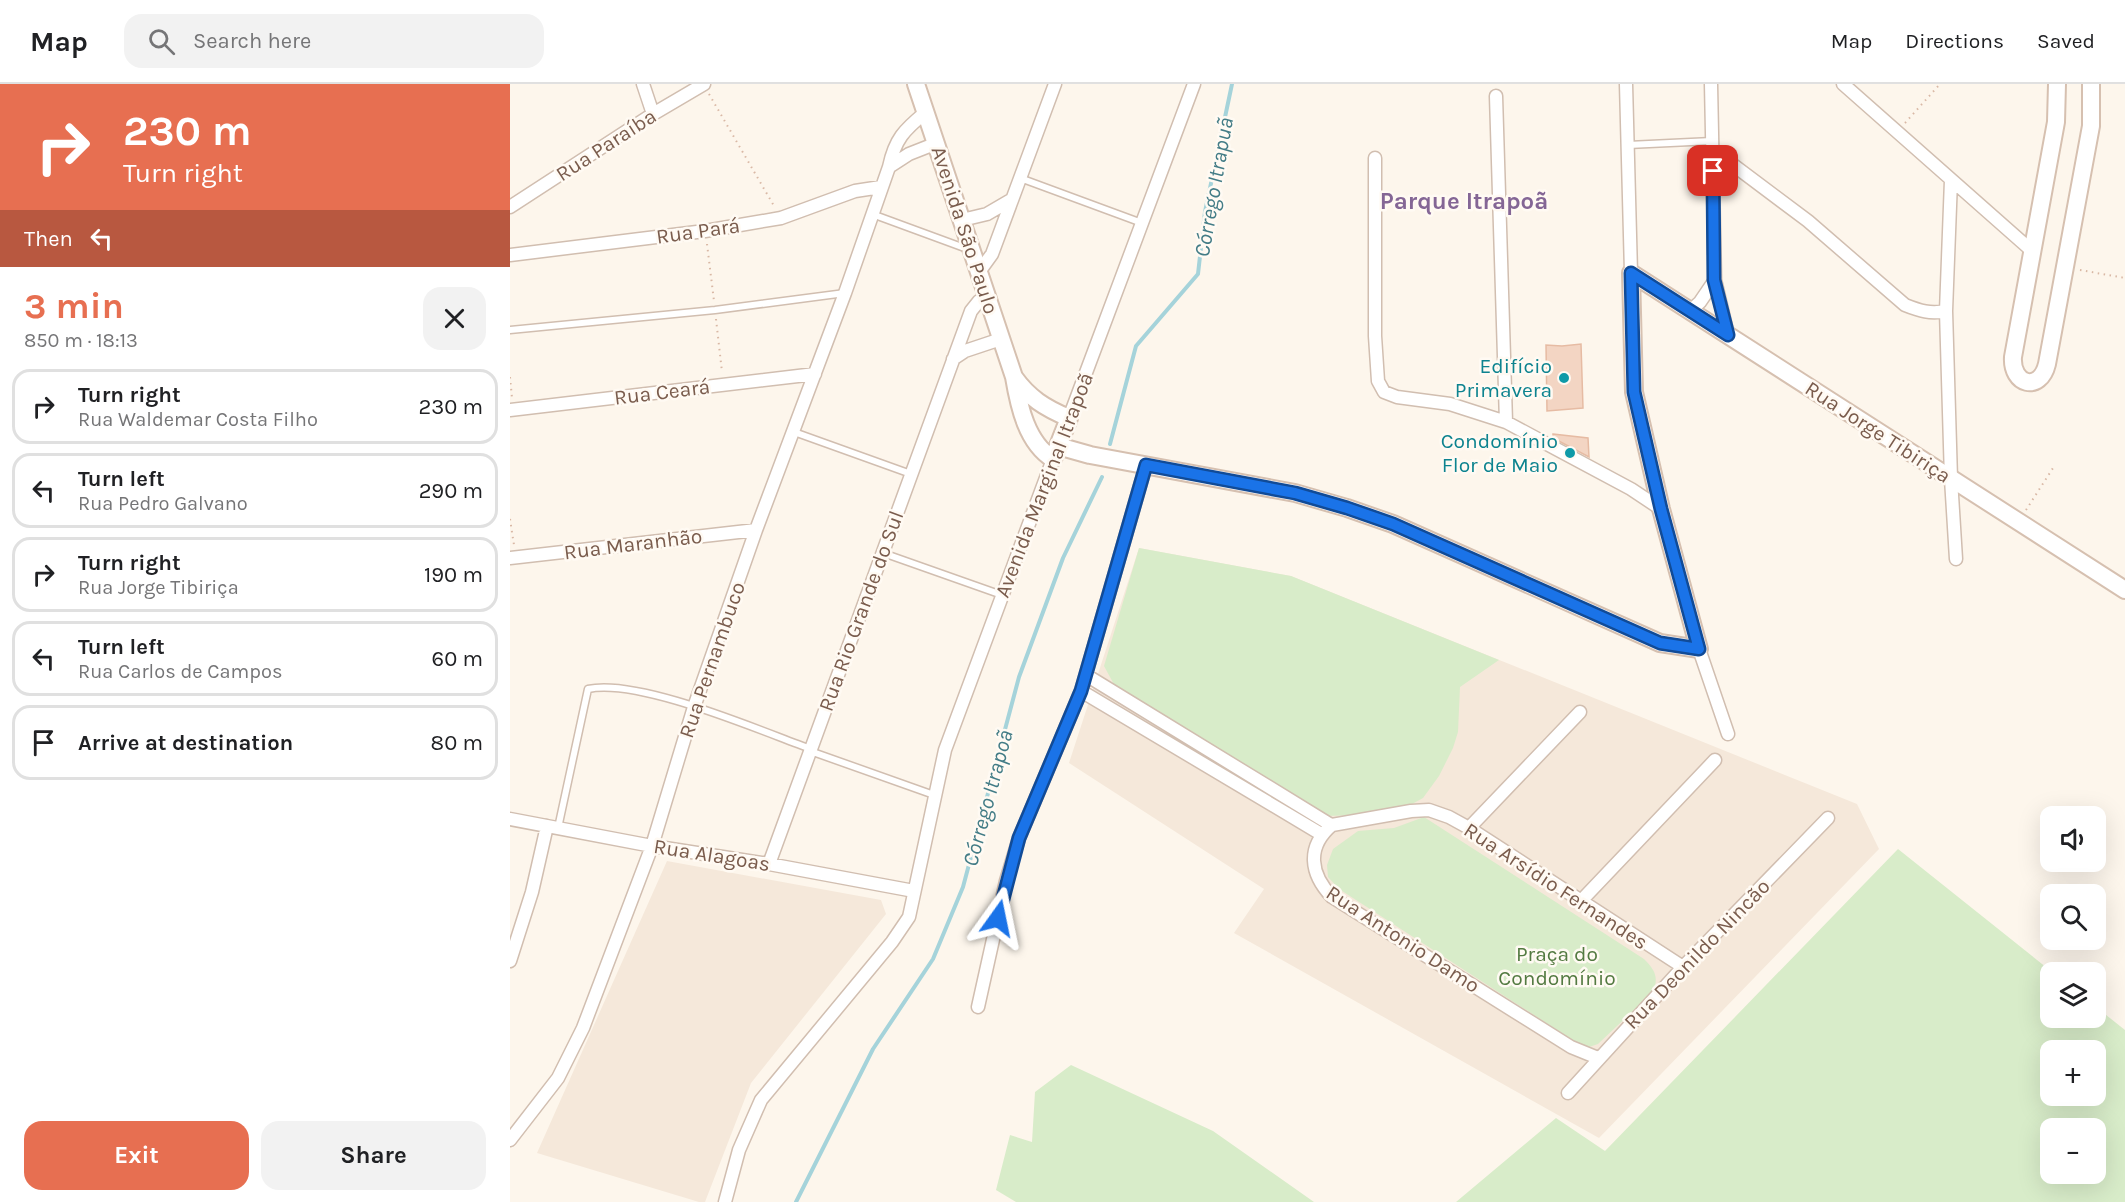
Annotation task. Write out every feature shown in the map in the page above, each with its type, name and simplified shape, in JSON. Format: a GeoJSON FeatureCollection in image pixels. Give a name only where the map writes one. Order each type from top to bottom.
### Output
{"type":"FeatureCollection","features":[{"type":"Feature","properties":{"kind":"main road","name":"Avenida São Paulo"},"geometry":{"type":"LineString","coordinates":[[916,84],[1014,377],[1021,408],[1033,439],[1042,452],[1056,452]]}},
{"type":"Feature","properties":{"kind":"main road"},"geometry":{"type":"LineString","coordinates":[[2057,84],[2056,122],[2031,250],[2012,367],[2020,380],[2034,382],[2045,373],[2091,126],[2091,84]]}},
{"type":"Feature","properties":{"kind":"main road"},"geometry":{"type":"LineString","coordinates":[[1056,452],[1146,465],[1295,493],[1347,508],[1393,524],[1660,643],[1699,649],[1661,509],[1634,392],[1631,273]]}},
{"type":"Feature","properties":{"kind":"main road","name":"Rua Jorge Tibiriça"},"geometry":{"type":"LineString","coordinates":[[1631,273],[2125,590]]}},
{"type":"Feature","properties":{"kind":"main road","name":"Avenida São Paulo"},"geometry":{"type":"LineString","coordinates":[[1014,377],[1032,399],[1069,418]]}},
{"type":"Feature","properties":{"kind":"main road","name":"Avenida Marginal Itrapoã"},"geometry":{"type":"LineString","coordinates":[[1056,452],[1069,418]]}},
{"type":"Feature","properties":{"kind":"street"},"geometry":{"type":"LineString","coordinates":[[643,84],[653,114]]}},
{"type":"Feature","properties":{"kind":"street","name":"Rua Paraíba"},"geometry":{"type":"LineString","coordinates":[[510,207],[653,114],[704,84]]}},
{"type":"Feature","properties":{"kind":"street"},"geometry":{"type":"LineString","coordinates":[[979,272],[992,254],[1055,84]]}},
{"type":"Feature","properties":{"kind":"street","name":"Avenida Marginal Itrapoã"},"geometry":{"type":"LineString","coordinates":[[1069,418],[1194,84]]}},
{"type":"Feature","properties":{"kind":"street"},"geometry":{"type":"LineString","coordinates":[[1626,84],[1631,273]]}},
{"type":"Feature","properties":{"kind":"street"},"geometry":{"type":"LineString","coordinates":[[1711,84],[1714,280],[1728,335]]}},
{"type":"Feature","properties":{"kind":"street"},"geometry":{"type":"LineString","coordinates":[[1843,84],[2031,250]]}},
{"type":"Feature","properties":{"kind":"street"},"geometry":{"type":"LineString","coordinates":[[1496,96],[1506,422]]}},
{"type":"Feature","properties":{"kind":"street","name":"Rua Pernambuco"},"geometry":{"type":"LineString","coordinates":[[510,1140],[558,1078],[583,1028],[652,846],[694,707],[756,530],[845,293],[892,153],[902,133],[926,112]]}},
{"type":"Feature","properties":{"kind":"street"},"geometry":{"type":"LineString","coordinates":[[889,167],[909,154],[937,143]]}},
{"type":"Feature","properties":{"kind":"street"},"geometry":{"type":"LineString","coordinates":[[1712,145],[1808,221],[1905,305],[1921,312],[1946,311]]}},
{"type":"Feature","properties":{"kind":"street"},"geometry":{"type":"LineString","coordinates":[[1375,158],[1375,336],[1378,381],[1384,392],[1396,397],[1450,404],[1506,422],[1631,489],[1661,509]]}},
{"type":"Feature","properties":{"kind":"street"},"geometry":{"type":"LineString","coordinates":[[1951,180],[1946,311],[1956,559]]}},
{"type":"Feature","properties":{"kind":"street","name":"Rua Pará"},"geometry":{"type":"LineString","coordinates":[[510,255],[705,231],[782,218],[855,191],[881,187]]}},
{"type":"Feature","properties":{"kind":"street"},"geometry":{"type":"LineString","coordinates":[[962,220],[987,214],[1011,200]]}},
{"type":"Feature","properties":{"kind":"street"},"geometry":{"type":"LineString","coordinates":[[1690,311],[1700,302],[1714,280]]}},
{"type":"Feature","properties":{"kind":"street","name":"Rua Rio Grande do Sul"},"geometry":{"type":"LineString","coordinates":[[769,864],[971,311],[979,301],[987,296]]}},
{"type":"Feature","properties":{"kind":"street"},"geometry":{"type":"LineString","coordinates":[[953,359],[965,351],[1001,339]]}},
{"type":"Feature","properties":{"kind":"street","name":"Rua Ceará"},"geometry":{"type":"LineString","coordinates":[[512,410],[815,374]]}},
{"type":"Feature","properties":{"kind":"street","name":"Avenida Marginal Itrapoã"},"geometry":{"type":"LineString","coordinates":[[725,1202],[739,1150],[761,1100],[892,942],[909,917],[945,750],[1056,452]]}},
{"type":"Feature","properties":{"kind":"street"},"geometry":{"type":"LineString","coordinates":[[978,1007],[1006,881],[1019,838],[1081,691],[1146,465]]}},
{"type":"Feature","properties":{"kind":"street"},"geometry":{"type":"LineString","coordinates":[[1631,489],[1654,480]]}},
{"type":"Feature","properties":{"kind":"street","name":"Rua Maranhão"},"geometry":{"type":"LineString","coordinates":[[513,558],[756,530]]}},
{"type":"Feature","properties":{"kind":"street"},"geometry":{"type":"LineString","coordinates":[[1699,649],[1728,734]]}},
{"type":"Feature","properties":{"kind":"street"},"geometry":{"type":"LineString","coordinates":[[1086,675],[1325,830]]}},
{"type":"Feature","properties":{"kind":"street"},"geometry":{"type":"LineString","coordinates":[[1081,691],[1325,830]]}},
{"type":"Feature","properties":{"kind":"street"},"geometry":{"type":"LineString","coordinates":[[1468,828],[1580,712]]}},
{"type":"Feature","properties":{"kind":"street"},"geometry":{"type":"LineString","coordinates":[[1580,902],[1715,760]]}},
{"type":"Feature","properties":{"kind":"street","name":"Rua Arsídio Fernandes"},"geometry":{"type":"LineString","coordinates":[[1325,830],[1411,811],[1429,810],[1449,817],[1683,966]]}},
{"type":"Feature","properties":{"kind":"street","name":"Rua Deonildo Nincão"},"geometry":{"type":"LineString","coordinates":[[1568,1093],[1683,966],[1828,818]]}},
{"type":"Feature","properties":{"kind":"street","name":"Rua Alagoas"},"geometry":{"type":"LineString","coordinates":[[510,819],[914,891]]}},
{"type":"Feature","properties":{"kind":"street"},"geometry":{"type":"LineString","coordinates":[[510,961],[553,827]]}},
{"type":"Feature","properties":{"kind":"street","name":"Rua Antonio Damo"},"geometry":{"type":"LineString","coordinates":[[1325,830],[1313,852],[1316,876],[1321,886],[1332,897],[1571,1047],[1598,1058]]}},
{"type":"Feature","properties":{"kind":"lane"},"geometry":{"type":"LineString","coordinates":[[1628,145],[1712,145]]}},
{"type":"Feature","properties":{"kind":"lane"},"geometry":{"type":"LineString","coordinates":[[1020,178],[1142,223]]}},
{"type":"Feature","properties":{"kind":"lane"},"geometry":{"type":"LineString","coordinates":[[872,214],[972,251]]}},
{"type":"Feature","properties":{"kind":"lane"},"geometry":{"type":"LineString","coordinates":[[510,330],[715,310],[845,293]]}},
{"type":"Feature","properties":{"kind":"lane"},"geometry":{"type":"LineString","coordinates":[[794,432],[911,474]]}},
{"type":"Feature","properties":{"kind":"lane"},"geometry":{"type":"LineString","coordinates":[[882,553],[1002,595]]}},
{"type":"Feature","properties":{"kind":"lane"},"geometry":{"type":"LineString","coordinates":[[553,827],[588,689],[615,687],[694,707],[934,795]]}},
{"type":"Feature","properties":{"kind":"path"},"geometry":{"type":"LineString","coordinates":[[704,84],[782,218]]}},
{"type":"Feature","properties":{"kind":"path"},"geometry":{"type":"LineString","coordinates":[[1897,132],[1940,84]]}},
{"type":"Feature","properties":{"kind":"path"},"geometry":{"type":"LineString","coordinates":[[2065,267],[2125,278]]}},
{"type":"Feature","properties":{"kind":"path"},"geometry":{"type":"LineString","coordinates":[[510,377],[512,410]]}},
{"type":"Feature","properties":{"kind":"path"},"geometry":{"type":"LineString","coordinates":[[2018,522],[2053,468]]}},
{"type":"Feature","properties":{"kind":"path"},"geometry":{"type":"LineString","coordinates":[[510,519],[513,558]]}},
{"type":"Feature","properties":{"kind":"shaded area"},"geometry":{"type":"Polygon","coordinates":[[[1139,548],[1291,576],[1857,804],[1879,849],[1599,1138],[1234,933],[1264,889],[1069,763],[1139,548]]]}},
{"type":"Feature","properties":{"kind":"shaded area"},"geometry":{"type":"Polygon","coordinates":[[[667,861],[881,900],[886,914],[751,1083],[705,1202],[537,1153],[667,861]]]}},
{"type":"Feature","properties":{"kind":"green space"},"geometry":{"type":"Polygon","coordinates":[[[1139,548],[1291,576],[1499,660],[1460,687],[1458,732],[1453,748],[1439,776],[1423,798],[1412,804],[1368,815],[1323,816],[1116,688],[1104,666],[1139,548]]]}},
{"type":"Feature","properties":{"kind":"green space","name":"Praça do Condomínio"},"geometry":{"type":"Polygon","coordinates":[[[1424,817],[1644,959],[1655,974],[1656,982],[1653,992],[1598,1044],[1589,1047],[1577,1043],[1339,889],[1328,877],[1327,865],[1333,849],[1358,831],[1394,828],[1424,817]]]}},
{"type":"Feature","properties":{"kind":"green space"},"geometry":{"type":"Polygon","coordinates":[[[1898,849],[2040,962],[2040,1028],[2106,1028],[2106,1015],[2125,1030],[2125,1202],[1456,1202],[1556,1118],[1605,1151],[1898,849]]]}},
{"type":"Feature","properties":{"kind":"green space"},"geometry":{"type":"Polygon","coordinates":[[[1071,1065],[1213,1131],[1314,1202],[1016,1202],[996,1190],[1010,1135],[1032,1142],[1035,1092],[1071,1065]]]}},
{"type":"Feature","properties":{"kind":"building","name":"Edifício Primavera"},"geometry":{"type":"Polygon","coordinates":[[[1581,344],[1583,408],[1547,411],[1546,345],[1581,344]]]}},
{"type":"Feature","properties":{"kind":"building"},"geometry":{"type":"Polygon","coordinates":[[[1553,434],[1588,438],[1589,457],[1553,438],[1553,434]]]}},
{"type":"Feature","properties":{"kind":"waterway","name":"Córrego Itrapuã"},"geometry":{"type":"LineString","coordinates":[[1110,444],[1136,346],[1198,274],[1205,212],[1232,84]]}},
{"type":"Feature","properties":{"kind":"waterway","name":"Córrego Itrapoã"},"geometry":{"type":"LineString","coordinates":[[796,1202],[873,1049],[933,959],[963,887],[1019,677],[1063,558],[1102,477]]}},
{"type":"Feature","properties":{"kind":"place","name":"Edifício Primavera"},"geometry":{"type":"Point","coordinates":[1564,378]}},
{"type":"Feature","properties":{"kind":"place","name":"Condomínio Flor de Maio"},"geometry":{"type":"Point","coordinates":[1570,453]}},
{"type":"Feature","properties":{"kind":"district","name":"Parque Itrapoã"},"geometry":{"type":"Point","coordinates":[1464,201]}},
{"type":"Feature","properties":{"kind":"route"},"geometry":{"type":"LineString","coordinates":[[998,918],[1019,838],[1081,691],[1146,465],[1295,493],[1347,508],[1393,524],[1660,643],[1699,649],[1661,509],[1634,392],[1631,273],[1728,335],[1714,280],[1713,171]]}}]}
